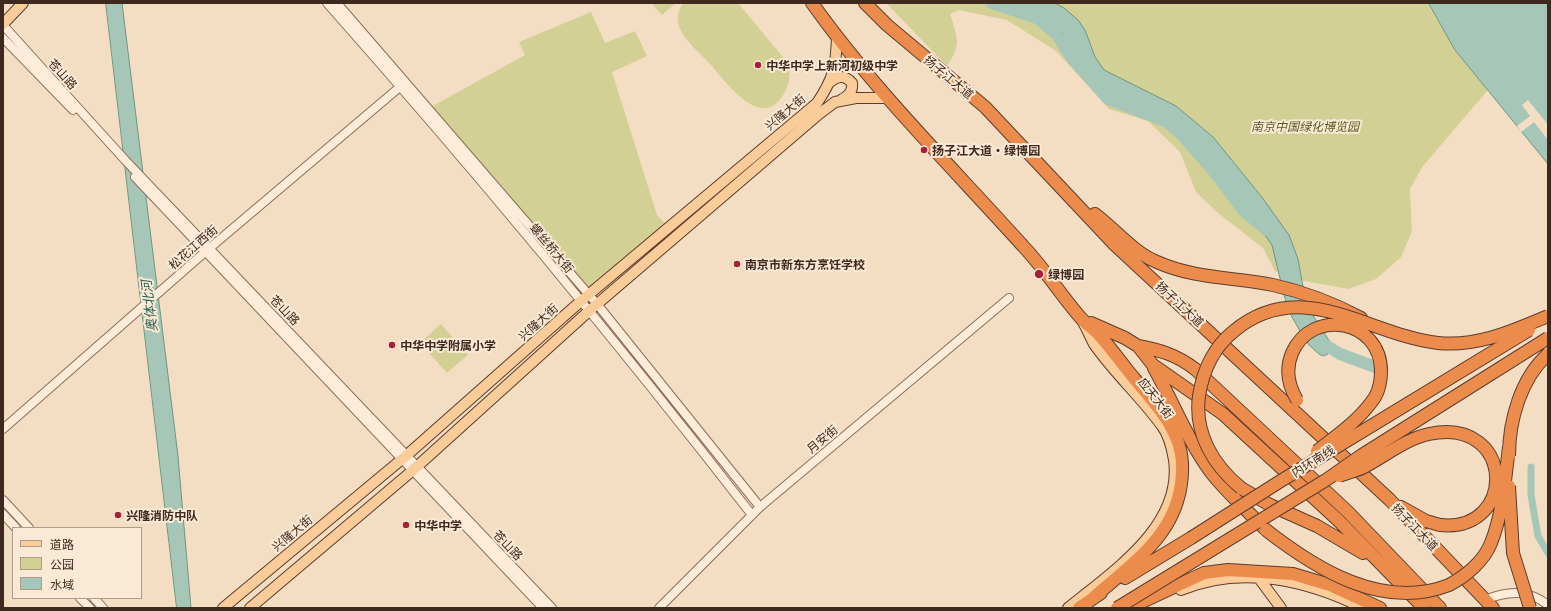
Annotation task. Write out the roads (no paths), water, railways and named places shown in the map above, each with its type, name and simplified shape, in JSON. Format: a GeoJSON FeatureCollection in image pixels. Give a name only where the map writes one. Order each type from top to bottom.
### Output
{"type":"FeatureCollection","features":[{"type":"Feature","properties":{"kind":"highway"},"geometry":{"type":"LineString","coordinates":[[806,3],[826,24],[888,98],[1034,258],[1081,319],[1099,334],[1168,420],[1180,447],[1182,462],[1179,498],[1172,516],[1161,533],[1136,561],[1094,597]]}},
{"type":"Feature","properties":{"kind":"highway"},"geometry":{"type":"LineString","coordinates":[[812,3],[826,24]]}},
{"type":"Feature","properties":{"kind":"highway","name":"扬子江大道"},"geometry":{"type":"LineString","coordinates":[[865,3],[887,25],[985,107],[1113,243],[1390,500],[1489,604]]}},
{"type":"Feature","properties":{"kind":"highway"},"geometry":{"type":"LineString","coordinates":[[1069,196],[1104,221],[1142,254],[1156,262],[1184,273],[1273,285],[1293,290],[1337,305],[1367,322]]}},
{"type":"Feature","properties":{"kind":"highway"},"geometry":{"type":"LineString","coordinates":[[1380,564],[1317,526],[1270,505],[1241,488],[1226,476],[1207,447],[1199,416],[1198,404],[1203,378],[1210,360],[1218,347],[1246,321],[1264,313],[1280,309],[1299,307],[1321,309],[1367,322],[1393,332],[1421,340],[1439,343],[1468,343],[1488,339],[1548,317]]}},
{"type":"Feature","properties":{"kind":"highway","name":"内环南线"},"geometry":{"type":"LineString","coordinates":[[1079,608],[1094,597],[1279,482],[1506,345],[1548,317]]}},
{"type":"Feature","properties":{"kind":"highway"},"geometry":{"type":"LineString","coordinates":[[1081,319],[1125,338],[1138,346],[1153,365],[1171,398],[1187,433],[1210,471],[1266,530],[1322,570],[1363,589],[1402,597],[1441,589],[1457,581],[1474,568],[1485,555],[1491,543],[1500,509],[1516,406],[1529,379],[1548,354]]}},
{"type":"Feature","properties":{"kind":"highway"},"geometry":{"type":"LineString","coordinates":[[1279,482],[1362,414],[1376,396],[1381,376],[1381,360],[1371,341],[1356,329],[1338,324],[1320,327],[1302,337],[1293,351],[1288,369],[1289,383],[1306,421]]}},
{"type":"Feature","properties":{"kind":"highway","name":"内环南线"},"geometry":{"type":"LineString","coordinates":[[1118,608],[1326,480],[1362,455],[1548,338]]}},
{"type":"Feature","properties":{"kind":"highway"},"geometry":{"type":"LineString","coordinates":[[1138,346],[1157,349],[1172,354],[1195,369],[1348,512],[1440,608]]}},
{"type":"Feature","properties":{"kind":"highway"},"geometry":{"type":"LineString","coordinates":[[1153,365],[1223,414],[1339,521],[1424,608]]}},
{"type":"Feature","properties":{"kind":"highway"},"geometry":{"type":"LineString","coordinates":[[1326,480],[1360,469],[1414,439],[1428,434],[1448,431],[1468,434],[1480,442],[1494,464],[1497,480],[1489,505],[1475,519],[1460,525],[1440,525],[1426,521],[1390,500]]}},
{"type":"Feature","properties":{"kind":"highway"},"geometry":{"type":"LineString","coordinates":[[1509,447],[1509,493],[1513,553],[1530,608]]}},
{"type":"Feature","properties":{"kind":"highway"},"geometry":{"type":"LineString","coordinates":[[1129,608],[1204,573],[1228,570],[1259,574],[1293,574],[1330,585],[1380,608]]}},
{"type":"Feature","properties":{"kind":"main road"},"geometry":{"type":"LineString","coordinates":[[3,25],[23,3]]}},
{"type":"Feature","properties":{"kind":"main road","name":"兴隆大街"},"geometry":{"type":"LineString","coordinates":[[223,608],[404,457],[585,298],[816,103],[833,75],[837,37]]}},
{"type":"Feature","properties":{"kind":"main road"},"geometry":{"type":"LineString","coordinates":[[829,83],[840,76],[844,76],[852,83],[850,94],[835,102]]}},
{"type":"Feature","properties":{"kind":"main road","name":"兴隆大街"},"geometry":{"type":"LineString","coordinates":[[250,608],[415,469],[593,307],[835,102],[856,98],[888,98]]}},
{"type":"Feature","properties":{"kind":"main road","name":"应天大街"},"geometry":{"type":"LineString","coordinates":[[1068,608],[1125,560],[1151,534],[1163,515],[1171,497],[1174,481],[1172,448],[1163,428],[1146,405],[1094,344],[1081,319]]}},
{"type":"Feature","properties":{"kind":"main road"},"geometry":{"type":"LineString","coordinates":[[1138,608],[1190,586],[1222,578],[1259,574],[1318,588],[1363,608]]}},
{"type":"Feature","properties":{"kind":"main road"},"geometry":{"type":"LineString","coordinates":[[1259,574],[1281,608]]}},
{"type":"Feature","properties":{"kind":"street","name":"螺丝桥大街"},"geometry":{"type":"LineString","coordinates":[[327,3],[593,307],[760,507]]}},
{"type":"Feature","properties":{"kind":"street","name":"螺丝桥大街"},"geometry":{"type":"LineString","coordinates":[[337,3],[585,298]]}},
{"type":"Feature","properties":{"kind":"street","name":"苍山路"},"geometry":{"type":"LineString","coordinates":[[3,25],[149,189],[404,457],[543,608]]}},
{"type":"Feature","properties":{"kind":"street","name":"苍山路"},"geometry":{"type":"LineString","coordinates":[[3,38],[125,163]]}},
{"type":"Feature","properties":{"kind":"street","name":"松花江西街"},"geometry":{"type":"LineString","coordinates":[[3,430],[207,250],[400,86]]}},
{"type":"Feature","properties":{"kind":"street","name":"月安街"},"geometry":{"type":"LineString","coordinates":[[659,608],[760,507],[1009,298]]}},
{"type":"Feature","properties":{"kind":"street","name":"螺丝桥大街"},"geometry":{"type":"LineString","coordinates":[[593,307],[752,515]]}},
{"type":"Feature","properties":{"kind":"street","name":"苍山路"},"geometry":{"type":"LineString","coordinates":[[415,469],[552,608]]}},
{"type":"Feature","properties":{"kind":"street"},"geometry":{"type":"LineString","coordinates":[[3,500],[28,527]]}},
{"type":"Feature","properties":{"kind":"street"},"geometry":{"type":"LineString","coordinates":[[3,514],[15,527]]}},
{"type":"Feature","properties":{"kind":"street"},"geometry":{"type":"LineString","coordinates":[[1489,604],[1502,593],[1519,593],[1540,599],[1548,605]]}},
{"type":"Feature","properties":{"kind":"street"},"geometry":{"type":"LineString","coordinates":[[81,599],[90,608]]}},
{"type":"Feature","properties":{"kind":"street"},"geometry":{"type":"LineString","coordinates":[[95,599],[103,608]]}},
{"type":"Feature","properties":{"kind":"water","name":"奥体北河"},"geometry":{"type":"Polygon","coordinates":[[[106,3],[122,3],[178,456],[191,608],[177,608],[106,3]]]}},
{"type":"Feature","properties":{"kind":"water"},"geometry":{"type":"Polygon","coordinates":[[[1010,3],[1055,3],[1064,8],[1078,20],[1085,30],[1095,57],[1104,70],[1176,106],[1213,137],[1261,196],[1289,235],[1298,259],[1304,292],[1314,317],[1330,342],[1332,349],[1328,354],[1323,356],[1319,354],[1309,345],[1301,333],[1291,315],[1284,295],[1272,245],[1244,206],[1197,148],[1165,121],[1098,89],[1089,81],[1076,64],[1062,32],[1038,14],[1010,3]]]}},
{"type":"Feature","properties":{"kind":"water"},"geometry":{"type":"Polygon","coordinates":[[[1429,3],[1548,3],[1548,164],[1455,50],[1429,3]]]}},
{"type":"Feature","properties":{"kind":"waterway"},"geometry":{"type":"LineString","coordinates":[[992,3],[1037,18],[1057,35],[1072,58],[1108,99],[1167,122],[1182,135],[1212,169],[1244,211],[1267,230]]}},
{"type":"Feature","properties":{"kind":"waterway"},"geometry":{"type":"LineString","coordinates":[[1319,341],[1340,354],[1378,368]]}},
{"type":"Feature","properties":{"kind":"waterway"},"geometry":{"type":"LineString","coordinates":[[1531,467],[1531,495],[1538,536],[1548,553]]}},
{"type":"Feature","properties":{"kind":"place","name":"中华中学上新河初级中学"},"geometry":{"type":"Point","coordinates":[758,65]}},
{"type":"Feature","properties":{"kind":"place","name":"扬子江大道·绿博园"},"geometry":{"type":"Point","coordinates":[924,150]}},
{"type":"Feature","properties":{"kind":"place","name":"南京市新东方烹饪学校"},"geometry":{"type":"Point","coordinates":[737,264]}},
{"type":"Feature","properties":{"kind":"place","name":"绿博园"},"geometry":{"type":"Point","coordinates":[1039,274]}},
{"type":"Feature","properties":{"kind":"place","name":"中华中学附属小学"},"geometry":{"type":"Point","coordinates":[392,345]}},
{"type":"Feature","properties":{"kind":"place","name":"兴隆消防中队"},"geometry":{"type":"Point","coordinates":[118,515]}},
{"type":"Feature","properties":{"kind":"place","name":"中华中学"},"geometry":{"type":"Point","coordinates":[406,525]}},
{"type":"Feature","properties":{"kind":"park label","name":"南京中国绿化博览园"},"geometry":{"type":"Point","coordinates":[1305,126]}}]}
